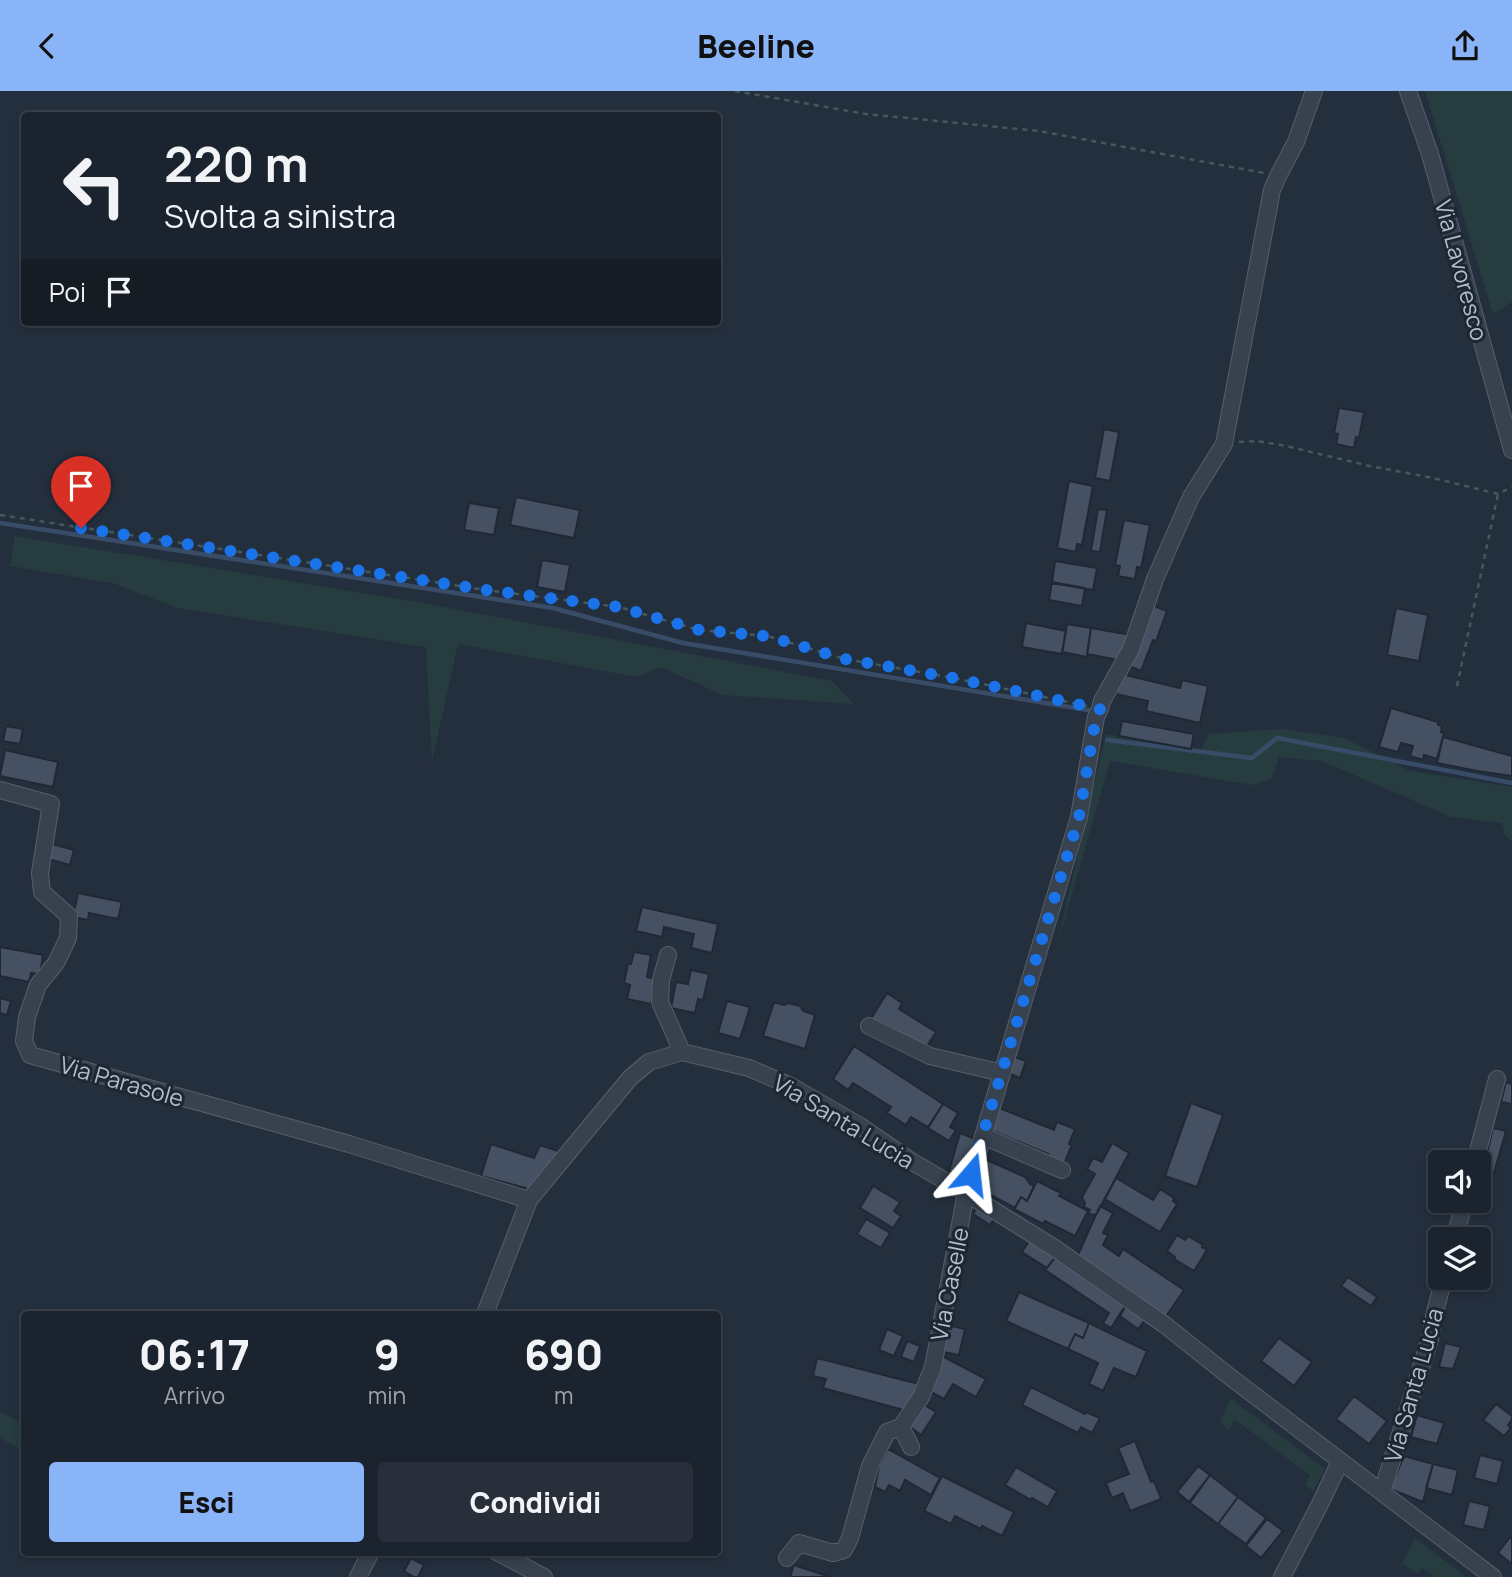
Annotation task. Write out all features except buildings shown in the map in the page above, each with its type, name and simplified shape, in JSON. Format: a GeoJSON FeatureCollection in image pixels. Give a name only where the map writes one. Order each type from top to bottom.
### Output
{"type":"FeatureCollection","features":[{"type":"Feature","properties":{"kind":"street"},"geometry":{"type":"LineString","coordinates":[[1224,444],[1272,190],[1296,142],[1314,91]]}},
{"type":"Feature","properties":{"kind":"street","name":"Via Lavoresco"},"geometry":{"type":"LineString","coordinates":[[1408,91],[1430,155],[1512,450]]}},
{"type":"Feature","properties":{"kind":"street","name":"Via Caselle"},"geometry":{"type":"LineString","coordinates":[[787,1558],[799,1543],[833,1553],[844,1550],[850,1538],[870,1466],[887,1432],[901,1427],[921,1397],[933,1367],[966,1193],[1079,817],[1098,713],[1132,649],[1155,579],[1191,497],[1224,444]]}},
{"type":"Feature","properties":{"kind":"street","name":"Via Parasole"},"geometry":{"type":"LineString","coordinates":[[0,790],[51,804],[40,873],[42,892],[69,916],[68,938],[56,963],[38,985],[27,1017],[24,1041],[30,1055],[349,1145],[529,1200]]}},
{"type":"Feature","properties":{"kind":"street"},"geometry":{"type":"LineString","coordinates":[[486,1311],[529,1200],[630,1078],[649,1062],[682,1052],[660,1002],[661,980],[668,955]]}},
{"type":"Feature","properties":{"kind":"street"},"geometry":{"type":"LineString","coordinates":[[869,1026],[930,1056],[1002,1073]]}},
{"type":"Feature","properties":{"kind":"street","name":"Via Santa Lucia"},"geometry":{"type":"LineString","coordinates":[[682,1052],[748,1068],[791,1086],[1056,1249],[1165,1325],[1493,1577]]}},
{"type":"Feature","properties":{"kind":"street"},"geometry":{"type":"LineString","coordinates":[[1478,1150],[1497,1079]]}},
{"type":"Feature","properties":{"kind":"street"},"geometry":{"type":"LineString","coordinates":[[983,1136],[1062,1170]]}},
{"type":"Feature","properties":{"kind":"street","name":"Via Santa Lucia"},"geometry":{"type":"LineString","coordinates":[[1381,1492],[1430,1339],[1441,1290]]}},
{"type":"Feature","properties":{"kind":"street"},"geometry":{"type":"LineString","coordinates":[[901,1427],[911,1447]]}},
{"type":"Feature","properties":{"kind":"street"},"geometry":{"type":"LineString","coordinates":[[1282,1577],[1340,1462]]}},
{"type":"Feature","properties":{"kind":"street"},"geometry":{"type":"LineString","coordinates":[[358,1577],[369,1556]]}},
{"type":"Feature","properties":{"kind":"street"},"geometry":{"type":"LineString","coordinates":[[505,1556],[544,1577]]}},
{"type":"Feature","properties":{"kind":"path"},"geometry":{"type":"LineString","coordinates":[[735,91],[866,114],[1038,131],[1278,176]]}},
{"type":"Feature","properties":{"kind":"path"},"geometry":{"type":"LineString","coordinates":[[1224,444],[1256,441],[1286,446],[1498,494],[1512,487]]}},
{"type":"Feature","properties":{"kind":"path"},"geometry":{"type":"LineString","coordinates":[[1457,686],[1498,494]]}},
{"type":"Feature","properties":{"kind":"path"},"geometry":{"type":"LineString","coordinates":[[0,515],[486,590],[619,607],[699,630],[767,636],[845,659],[954,678],[1098,713]]}},
{"type":"Feature","properties":{"kind":"green space"},"geometry":{"type":"Polygon","coordinates":[[[1425,91],[1512,91],[1512,302],[1493,314],[1425,91]]]}},
{"type":"Feature","properties":{"kind":"green space"},"geometry":{"type":"Polygon","coordinates":[[[15,536],[423,603],[832,681],[854,704],[723,695],[661,667],[636,677],[458,644],[432,761],[426,647],[177,608],[113,583],[10,566],[15,536]]]}},
{"type":"Feature","properties":{"kind":"green space"},"geometry":{"type":"Polygon","coordinates":[[[1283,729],[1344,738],[1410,771],[1512,787],[1512,841],[1505,836],[1502,823],[1451,817],[1322,761],[1279,757],[1272,778],[1253,785],[1110,761],[1055,953],[1106,734],[1200,753],[1208,734],[1283,729]]]}},
{"type":"Feature","properties":{"kind":"green space"},"geometry":{"type":"Polygon","coordinates":[[[1230,1398],[1325,1469],[1313,1491],[1305,1485],[1310,1475],[1234,1419],[1229,1430],[1220,1422],[1230,1398]]]}},
{"type":"Feature","properties":{"kind":"green space"},"geometry":{"type":"Polygon","coordinates":[[[0,1411],[21,1423],[21,1449],[0,1438],[0,1411]]]}},
{"type":"Feature","properties":{"kind":"green space"},"geometry":{"type":"Polygon","coordinates":[[[1415,1538],[1467,1577],[1435,1577],[1422,1568],[1417,1574],[1402,1563],[1415,1538]]]}},
{"type":"Feature","properties":{"kind":"waterway"},"geometry":{"type":"LineString","coordinates":[[0,523],[553,608],[683,643],[1094,711]]}},
{"type":"Feature","properties":{"kind":"waterway"},"geometry":{"type":"LineString","coordinates":[[1107,740],[1252,758],[1277,738],[1512,783]]}},
{"type":"Feature","properties":{"kind":"route"},"geometry":{"type":"LineString","coordinates":[[81,528],[486,590],[619,607],[699,630],[767,636],[845,659],[954,678],[1100,709],[1096,717],[1079,817],[971,1174]]}}]}
